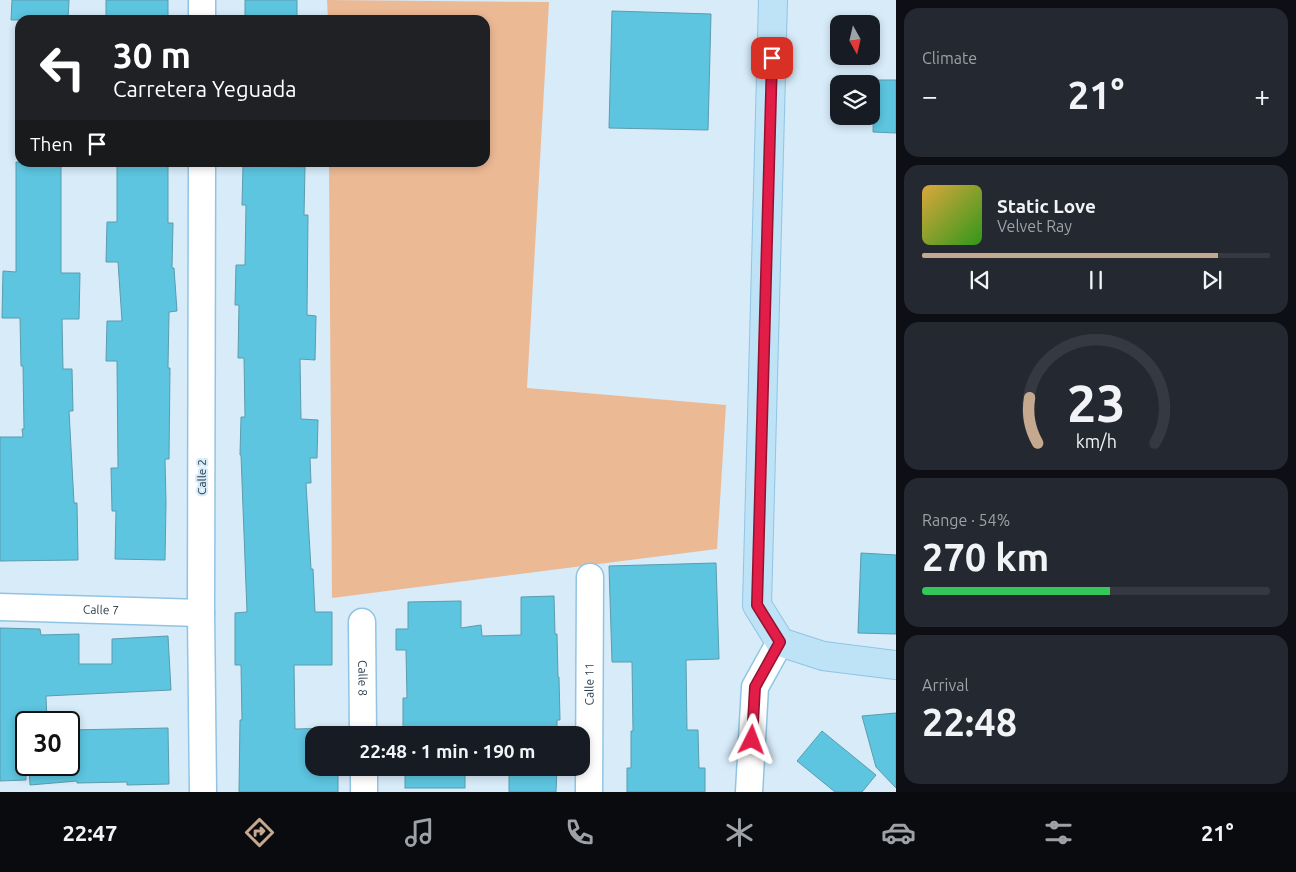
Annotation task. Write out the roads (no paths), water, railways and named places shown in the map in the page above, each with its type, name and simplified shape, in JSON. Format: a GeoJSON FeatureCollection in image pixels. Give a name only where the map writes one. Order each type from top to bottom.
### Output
{"type":"FeatureCollection","features":[{"type":"Feature","properties":{"kind":"street"},"geometry":{"type":"LineString","coordinates":[[202,0],[202,15]]}},
{"type":"Feature","properties":{"kind":"street"},"geometry":{"type":"LineString","coordinates":[[773,0],[757,605],[780,642],[823,656],[896,666]]}},
{"type":"Feature","properties":{"kind":"street","name":"Calle 2"},"geometry":{"type":"LineString","coordinates":[[202,167],[201,612],[203,792]]}},
{"type":"Feature","properties":{"kind":"street","name":"Calle 11"},"geometry":{"type":"LineString","coordinates":[[589,792],[590,577]]}},
{"type":"Feature","properties":{"kind":"street","name":"Calle 7"},"geometry":{"type":"LineString","coordinates":[[0,607],[201,612]]}},
{"type":"Feature","properties":{"kind":"street","name":"Calle 8"},"geometry":{"type":"LineString","coordinates":[[362,622],[363,726]]}},
{"type":"Feature","properties":{"kind":"street"},"geometry":{"type":"LineString","coordinates":[[749,792],[755,687],[780,642]]}},
{"type":"Feature","properties":{"kind":"street"},"geometry":{"type":"LineString","coordinates":[[364,776],[364,792]]}}]}
